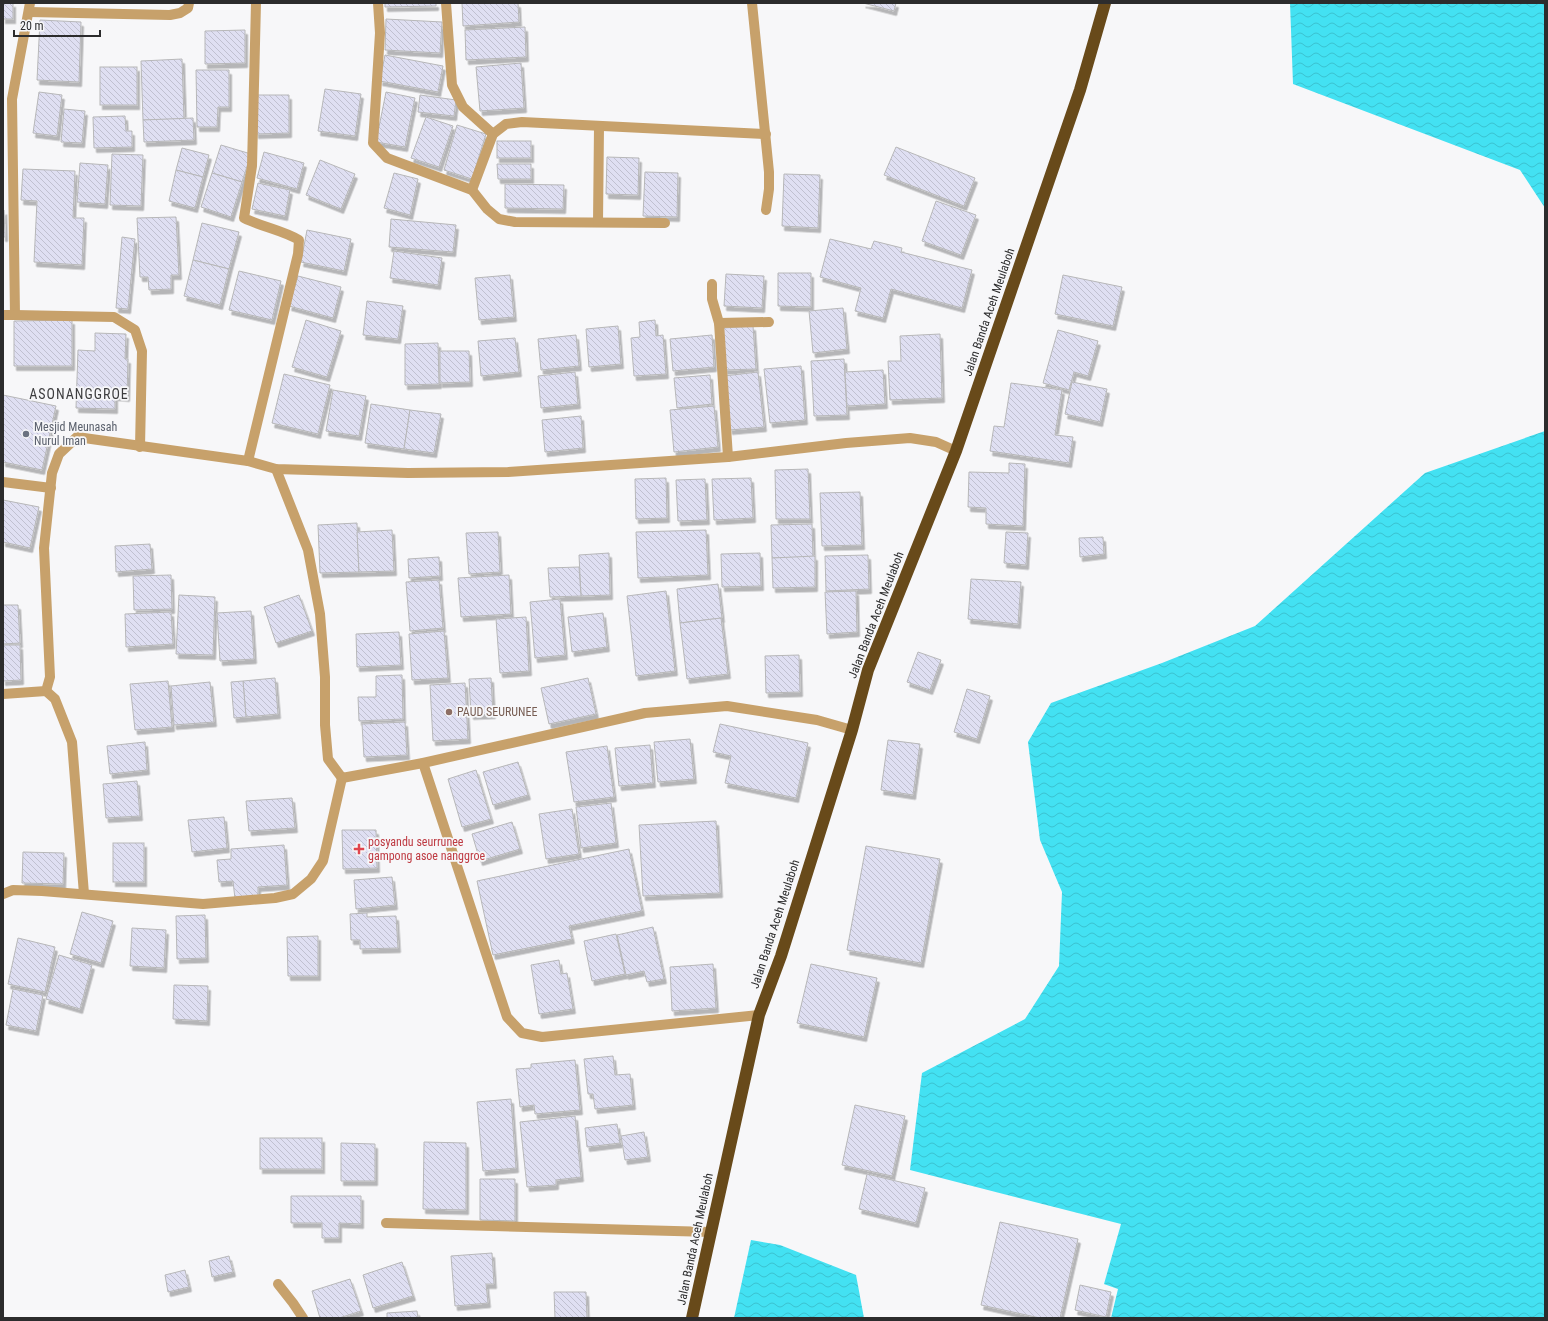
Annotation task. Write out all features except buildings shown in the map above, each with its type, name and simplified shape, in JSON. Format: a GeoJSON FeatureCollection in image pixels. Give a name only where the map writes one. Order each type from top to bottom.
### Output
{"type":"FeatureCollection","features":[{"type":"Feature","properties":{"kind":"highway","name":"Jalan Banda Aceh Meulaboh"},"geometry":{"type":"LineString","coordinates":[[692,1318],[759,1015],[781,956],[852,730],[868,670],[956,451],[1080,90],[1105,3]]}},
{"type":"Feature","properties":{"kind":"street"},"geometry":{"type":"LineString","coordinates":[[14,315],[12,99],[30,8],[170,15],[180,13],[188,8],[189,3]]}},
{"type":"Feature","properties":{"kind":"street"},"geometry":{"type":"LineString","coordinates":[[248,461],[298,254],[299,240],[288,234],[244,218],[252,166],[256,3]]}},
{"type":"Feature","properties":{"kind":"street"},"geometry":{"type":"LineString","coordinates":[[378,3],[380,33],[373,143],[387,158],[472,190],[487,209],[499,219],[515,222],[664,223]]}},
{"type":"Feature","properties":{"kind":"street"},"geometry":{"type":"LineString","coordinates":[[446,3],[452,85],[463,107],[493,134]]}},
{"type":"Feature","properties":{"kind":"street"},"geometry":{"type":"LineString","coordinates":[[752,3],[766,134],[770,189],[766,210]]}},
{"type":"Feature","properties":{"kind":"street"},"geometry":{"type":"LineString","coordinates":[[472,190],[493,134],[506,124],[522,122],[599,127],[766,134]]}},
{"type":"Feature","properties":{"kind":"street"},"geometry":{"type":"LineString","coordinates":[[598,222],[599,127]]}},
{"type":"Feature","properties":{"kind":"street"},"geometry":{"type":"LineString","coordinates":[[712,284],[712,299],[719,323],[728,457]]}},
{"type":"Feature","properties":{"kind":"street"},"geometry":{"type":"LineString","coordinates":[[3,315],[114,317],[135,330],[142,350],[140,447]]}},
{"type":"Feature","properties":{"kind":"street"},"geometry":{"type":"LineString","coordinates":[[719,323],[769,322]]}},
{"type":"Feature","properties":{"kind":"street"},"geometry":{"type":"LineString","coordinates":[[46,691],[50,677],[44,548],[52,473],[59,454],[77,437],[248,461],[276,469],[408,473],[508,472],[728,457],[846,443],[910,438],[936,442],[956,451]]}},
{"type":"Feature","properties":{"kind":"street"},"geometry":{"type":"LineString","coordinates":[[3,894],[13,890],[84,894],[203,904],[275,898],[293,894],[311,879],[324,862],[342,778],[328,759],[325,725],[325,677],[320,614],[308,550],[276,469]]}},
{"type":"Feature","properties":{"kind":"street"},"geometry":{"type":"LineString","coordinates":[[3,482],[51,488]]}},
{"type":"Feature","properties":{"kind":"street"},"geometry":{"type":"LineString","coordinates":[[3,694],[46,691],[55,699],[72,742],[84,894]]}},
{"type":"Feature","properties":{"kind":"street"},"geometry":{"type":"LineString","coordinates":[[342,778],[423,763],[645,713],[679,709],[728,706],[817,720],[852,730]]}},
{"type":"Feature","properties":{"kind":"street"},"geometry":{"type":"LineString","coordinates":[[423,763],[507,1017],[522,1033],[542,1036],[759,1015]]}},
{"type":"Feature","properties":{"kind":"street"},"geometry":{"type":"LineString","coordinates":[[386,1223],[711,1232]]}},
{"type":"Feature","properties":{"kind":"street"},"geometry":{"type":"LineString","coordinates":[[278,1284],[293,1302],[303,1318]]}},
{"type":"Feature","properties":{"kind":"water"},"geometry":{"type":"Polygon","coordinates":[[[1290,3],[1545,3],[1545,208],[1520,170],[1293,84],[1290,3]]]}},
{"type":"Feature","properties":{"kind":"water"},"geometry":{"type":"Polygon","coordinates":[[[1545,431],[1545,1318],[1111,1318],[1118,1289],[1104,1284],[1121,1224],[910,1170],[922,1073],[1025,1019],[1059,966],[1062,892],[1040,840],[1028,742],[1051,703],[1162,663],[1255,626],[1425,473],[1545,431]]]}},
{"type":"Feature","properties":{"kind":"water"},"geometry":{"type":"Polygon","coordinates":[[[751,1240],[780,1245],[856,1275],[864,1318],[734,1318],[751,1240]]]}},
{"type":"Feature","properties":{"kind":"place","name":"Mesjid Meunasah Nurul Iman"},"geometry":{"type":"Point","coordinates":[26,434]}},
{"type":"Feature","properties":{"kind":"place","name":"PAUD SEURUNEE"},"geometry":{"type":"Point","coordinates":[449,712]}},
{"type":"Feature","properties":{"kind":"place","name":"posyandu seurrunee gampong asoe nanggroe"},"geometry":{"type":"Point","coordinates":[359,849]}},
{"type":"Feature","properties":{"kind":"district","name":"ASONANGGROE"},"geometry":{"type":"Point","coordinates":[79,394]}}]}
